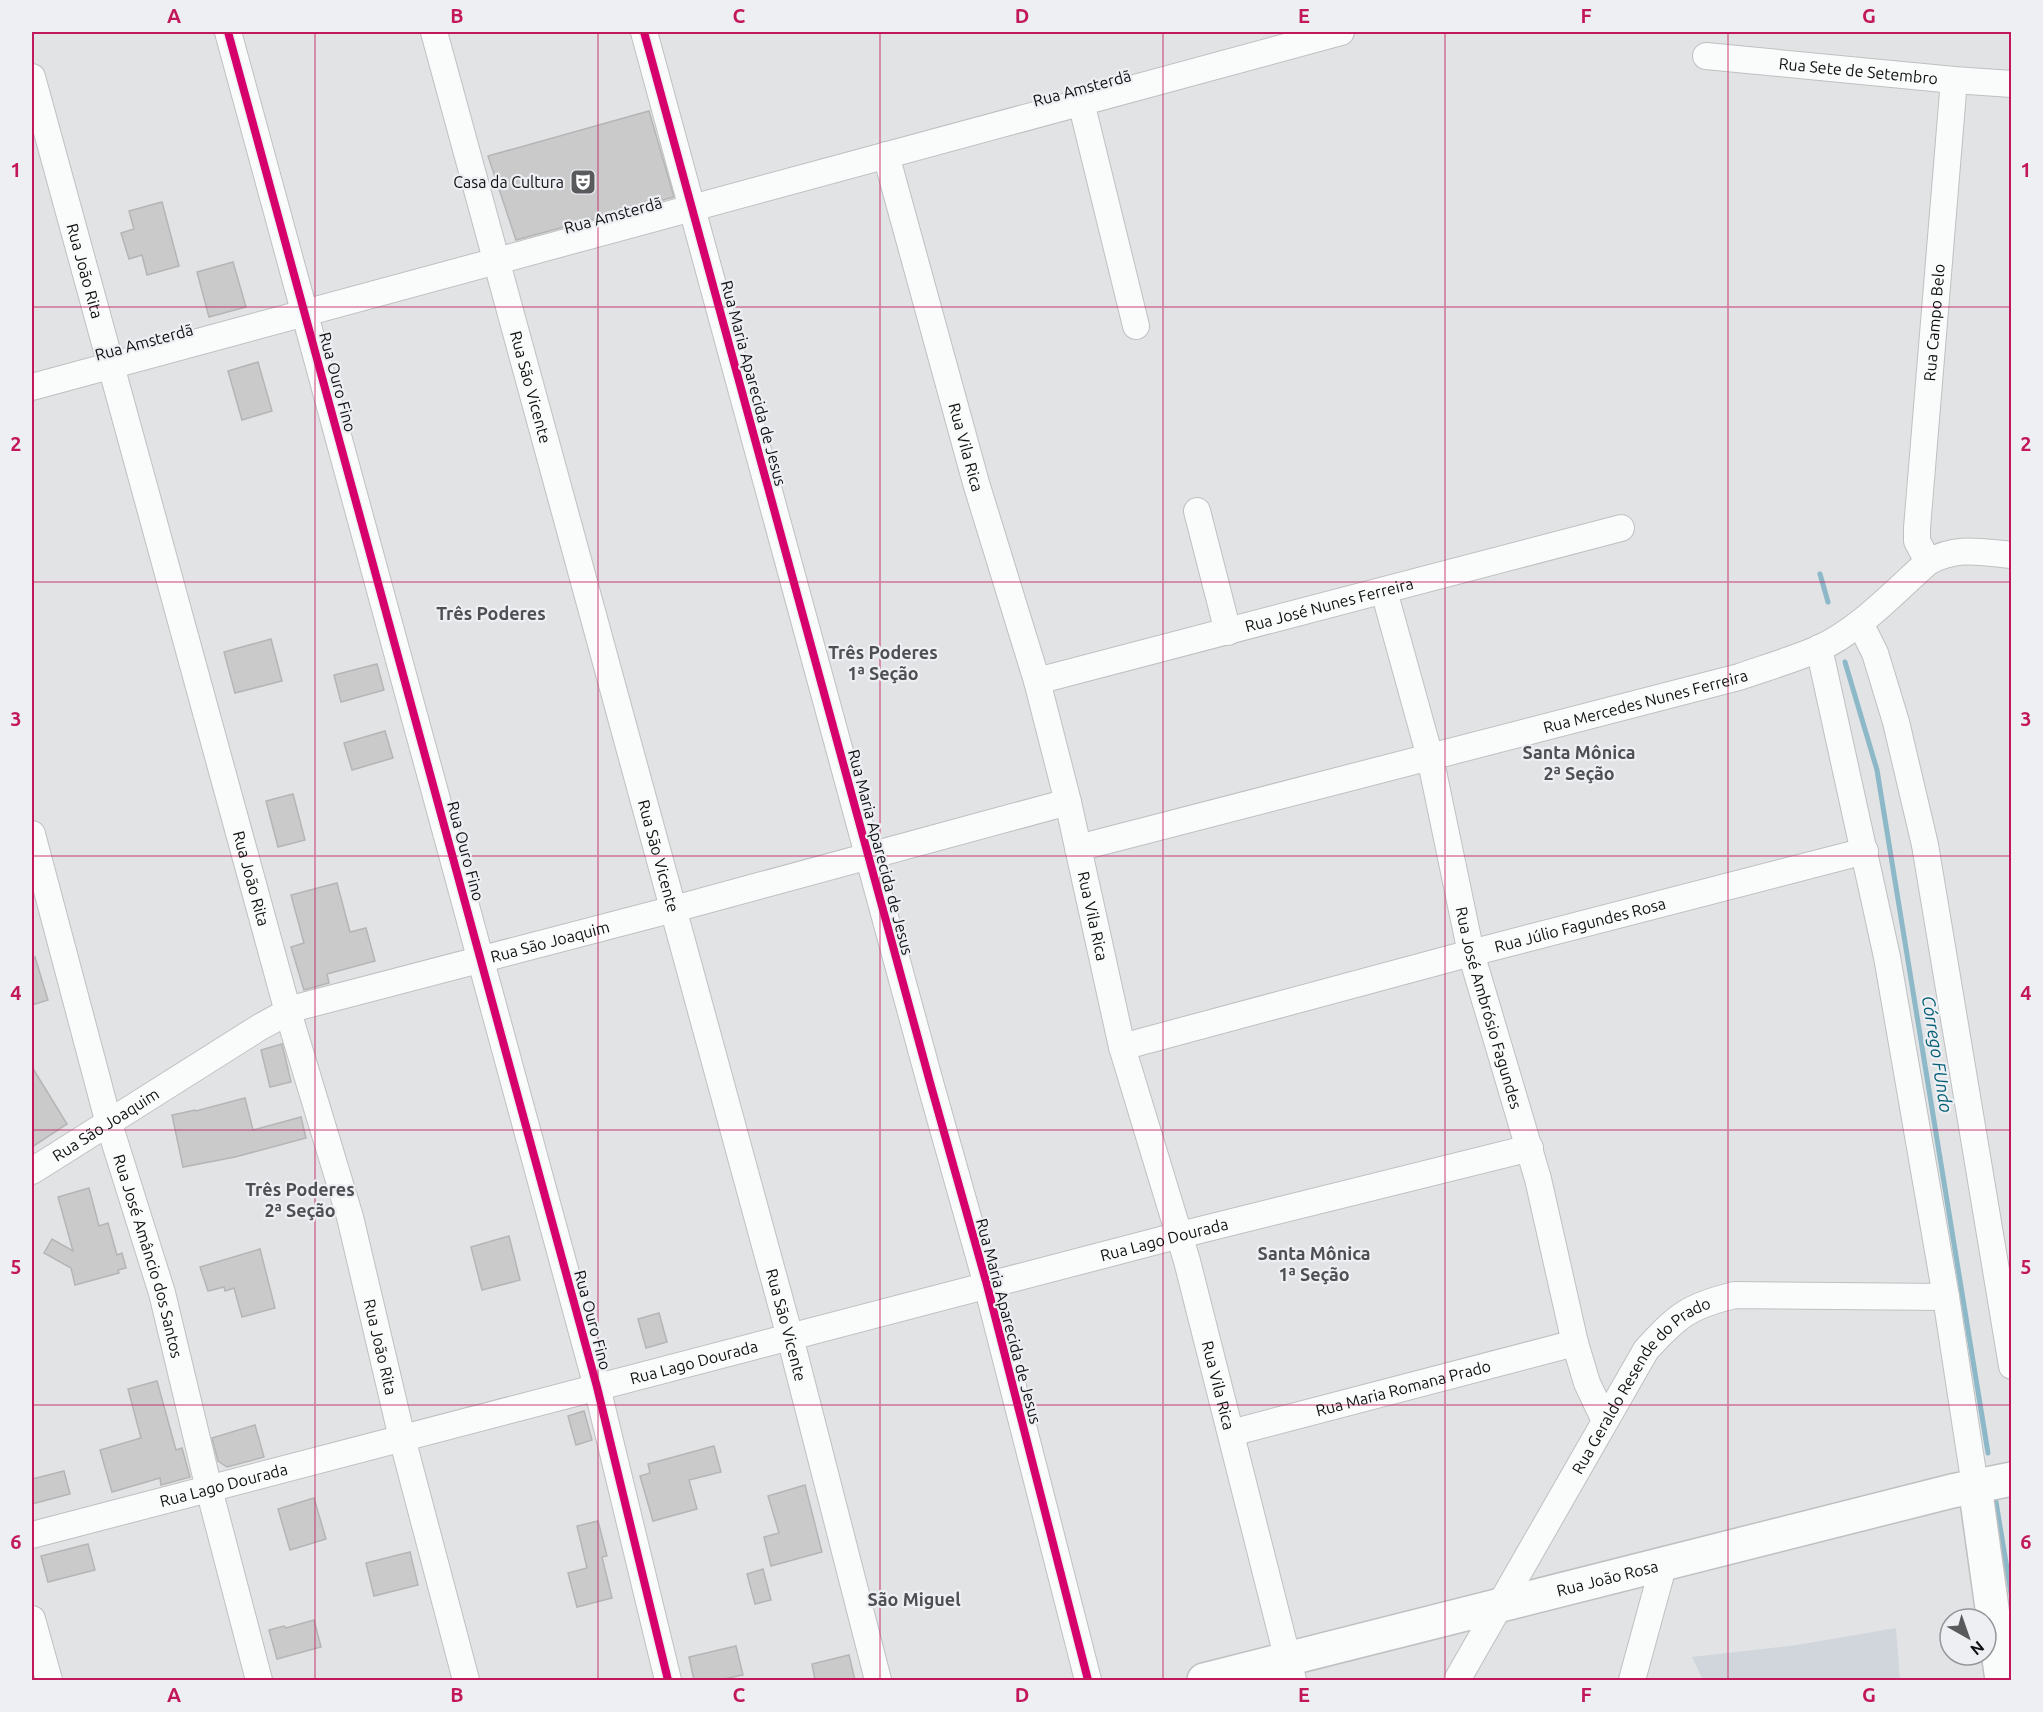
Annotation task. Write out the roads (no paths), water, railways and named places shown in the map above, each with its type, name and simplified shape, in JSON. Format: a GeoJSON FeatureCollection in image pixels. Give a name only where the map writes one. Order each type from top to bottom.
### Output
{"type":"FeatureCollection","features":[{"type":"Feature","properties":{"kind":"main road","name":"Rua João Rosa"},"geometry":{"type":"LineString","coordinates":[[1204,1680],[1290,1670],[1499,1606],[1975,1486],[2012,1479]]}},
{"type":"Feature","properties":{"kind":"main road"},"geometry":{"type":"LineString","coordinates":[[1975,1486],[2002,1680]]}},
{"type":"Feature","properties":{"kind":"street","name":"Rua Ouro Fino"},"geometry":{"type":"LineString","coordinates":[[228,32],[597,1387],[668,1680]]}},
{"type":"Feature","properties":{"kind":"street","name":"Rua São Vicente"},"geometry":{"type":"LineString","coordinates":[[434,32],[790,1337],[878,1680]]}},
{"type":"Feature","properties":{"kind":"street","name":"Rua Maria Aparecida de Jesus"},"geometry":{"type":"LineString","coordinates":[[644,32],[987,1285],[1088,1680]]}},
{"type":"Feature","properties":{"kind":"street","name":"Rua Amsterdã"},"geometry":{"type":"LineString","coordinates":[[32,387],[1341,32]]}},
{"type":"Feature","properties":{"kind":"street","name":"Rua Sete de Setembro"},"geometry":{"type":"LineString","coordinates":[[1706,56],[2012,84]]}},
{"type":"Feature","properties":{"kind":"street","name":"Rua João Rita"},"geometry":{"type":"LineString","coordinates":[[32,76],[288,1012],[350,1217],[402,1438],[466,1680]]}},
{"type":"Feature","properties":{"kind":"street","name":"Rua Campo Belo"},"geometry":{"type":"LineString","coordinates":[[1928,562],[1917,541],[1917,528],[1954,80]]}},
{"type":"Feature","properties":{"kind":"street"},"geometry":{"type":"LineString","coordinates":[[1081,102],[1136,326]]}},
{"type":"Feature","properties":{"kind":"street","name":"Rua Vila Rica"},"geometry":{"type":"LineString","coordinates":[[886,155],[976,483],[1037,681],[1068,802],[1122,1047],[1180,1235],[1290,1670]]}},
{"type":"Feature","properties":{"kind":"street"},"geometry":{"type":"LineString","coordinates":[[1197,511],[1228,632]]}},
{"type":"Feature","properties":{"kind":"street","name":"Rua José Nunes Ferreira"},"geometry":{"type":"LineString","coordinates":[[1037,681],[1621,528]]}},
{"type":"Feature","properties":{"kind":"street","name":"Rua Mercedes Nunes Ferreira"},"geometry":{"type":"LineString","coordinates":[[1078,848],[1739,677],[1842,635],[1928,562],[1949,552],[1966,550],[2012,555]]}},
{"type":"Feature","properties":{"kind":"street","name":"Rua José Ambrósio Fagundes"},"geometry":{"type":"LineString","coordinates":[[1384,591],[1430,757],[1471,953],[1530,1148],[1575,1342],[1587,1383],[1605,1421]]}},
{"type":"Feature","properties":{"kind":"street"},"geometry":{"type":"LineString","coordinates":[[1842,635],[1865,851],[1887,957],[1946,1297],[1975,1486]]}},
{"type":"Feature","properties":{"kind":"street"},"geometry":{"type":"LineString","coordinates":[[1842,635],[1875,653],[1910,777],[2003,1266],[2012,1366]]}},
{"type":"Feature","properties":{"kind":"street","name":"Rua São Joaquim"},"geometry":{"type":"LineString","coordinates":[[32,1171],[288,1012],[305,1005],[674,909],[1068,802]]}},
{"type":"Feature","properties":{"kind":"street","name":"Rua José Amâncio dos Santos"},"geometry":{"type":"LineString","coordinates":[[32,834],[109,1124],[162,1293],[209,1489],[259,1680]]}},
{"type":"Feature","properties":{"kind":"street","name":"Rua Júlio Fagundes Rosa"},"geometry":{"type":"LineString","coordinates":[[1122,1047],[1471,953],[1865,851]]}},
{"type":"Feature","properties":{"kind":"street","name":"Rua Lago Dourada"},"geometry":{"type":"LineString","coordinates":[[32,1535],[1180,1235],[1530,1148]]}},
{"type":"Feature","properties":{"kind":"street","name":"Rua Geraldo Resende do Prado"},"geometry":{"type":"LineString","coordinates":[[1457,1680],[1646,1350],[1683,1313],[1709,1302],[1735,1295],[1946,1297]]}},
{"type":"Feature","properties":{"kind":"street","name":"Rua Maria Romana Prado"},"geometry":{"type":"LineString","coordinates":[[1231,1432],[1575,1342]]}},
{"type":"Feature","properties":{"kind":"street"},"geometry":{"type":"LineString","coordinates":[[1632,1680],[1664,1563]]}},
{"type":"Feature","properties":{"kind":"street"},"geometry":{"type":"LineString","coordinates":[[32,1619],[49,1680]]}},
{"type":"Feature","properties":{"kind":"waterway","name":"Córrego FUndo"},"geometry":{"type":"LineString","coordinates":[[1820,574],[1828,602]]}},
{"type":"Feature","properties":{"kind":"waterway","name":"Córrego FUndo"},"geometry":{"type":"LineString","coordinates":[[1845,662],[1877,770],[1988,1453]]}},
{"type":"Feature","properties":{"kind":"waterway"},"geometry":{"type":"LineString","coordinates":[[1996,1502],[2012,1599]]}},
{"type":"Feature","properties":{"kind":"place","name":"Casa da Cultura"},"geometry":{"type":"Point","coordinates":[583,182]}},
{"type":"Feature","properties":{"kind":"district","name":"Três Poderes"},"geometry":{"type":"Point","coordinates":[491,613]}},
{"type":"Feature","properties":{"kind":"district","name":"Três Poderes 1ª Seção"},"geometry":{"type":"Point","coordinates":[883,662]}},
{"type":"Feature","properties":{"kind":"district","name":"Santa Mônica 2ª Seção"},"geometry":{"type":"Point","coordinates":[1579,762]}},
{"type":"Feature","properties":{"kind":"district","name":"Três Poderes 2ª Seção"},"geometry":{"type":"Point","coordinates":[300,1199]}},
{"type":"Feature","properties":{"kind":"district","name":"Santa Mônica 1ª Seção"},"geometry":{"type":"Point","coordinates":[1314,1263]}},
{"type":"Feature","properties":{"kind":"district","name":"São Miguel"},"geometry":{"type":"Point","coordinates":[914,1599]}}]}
